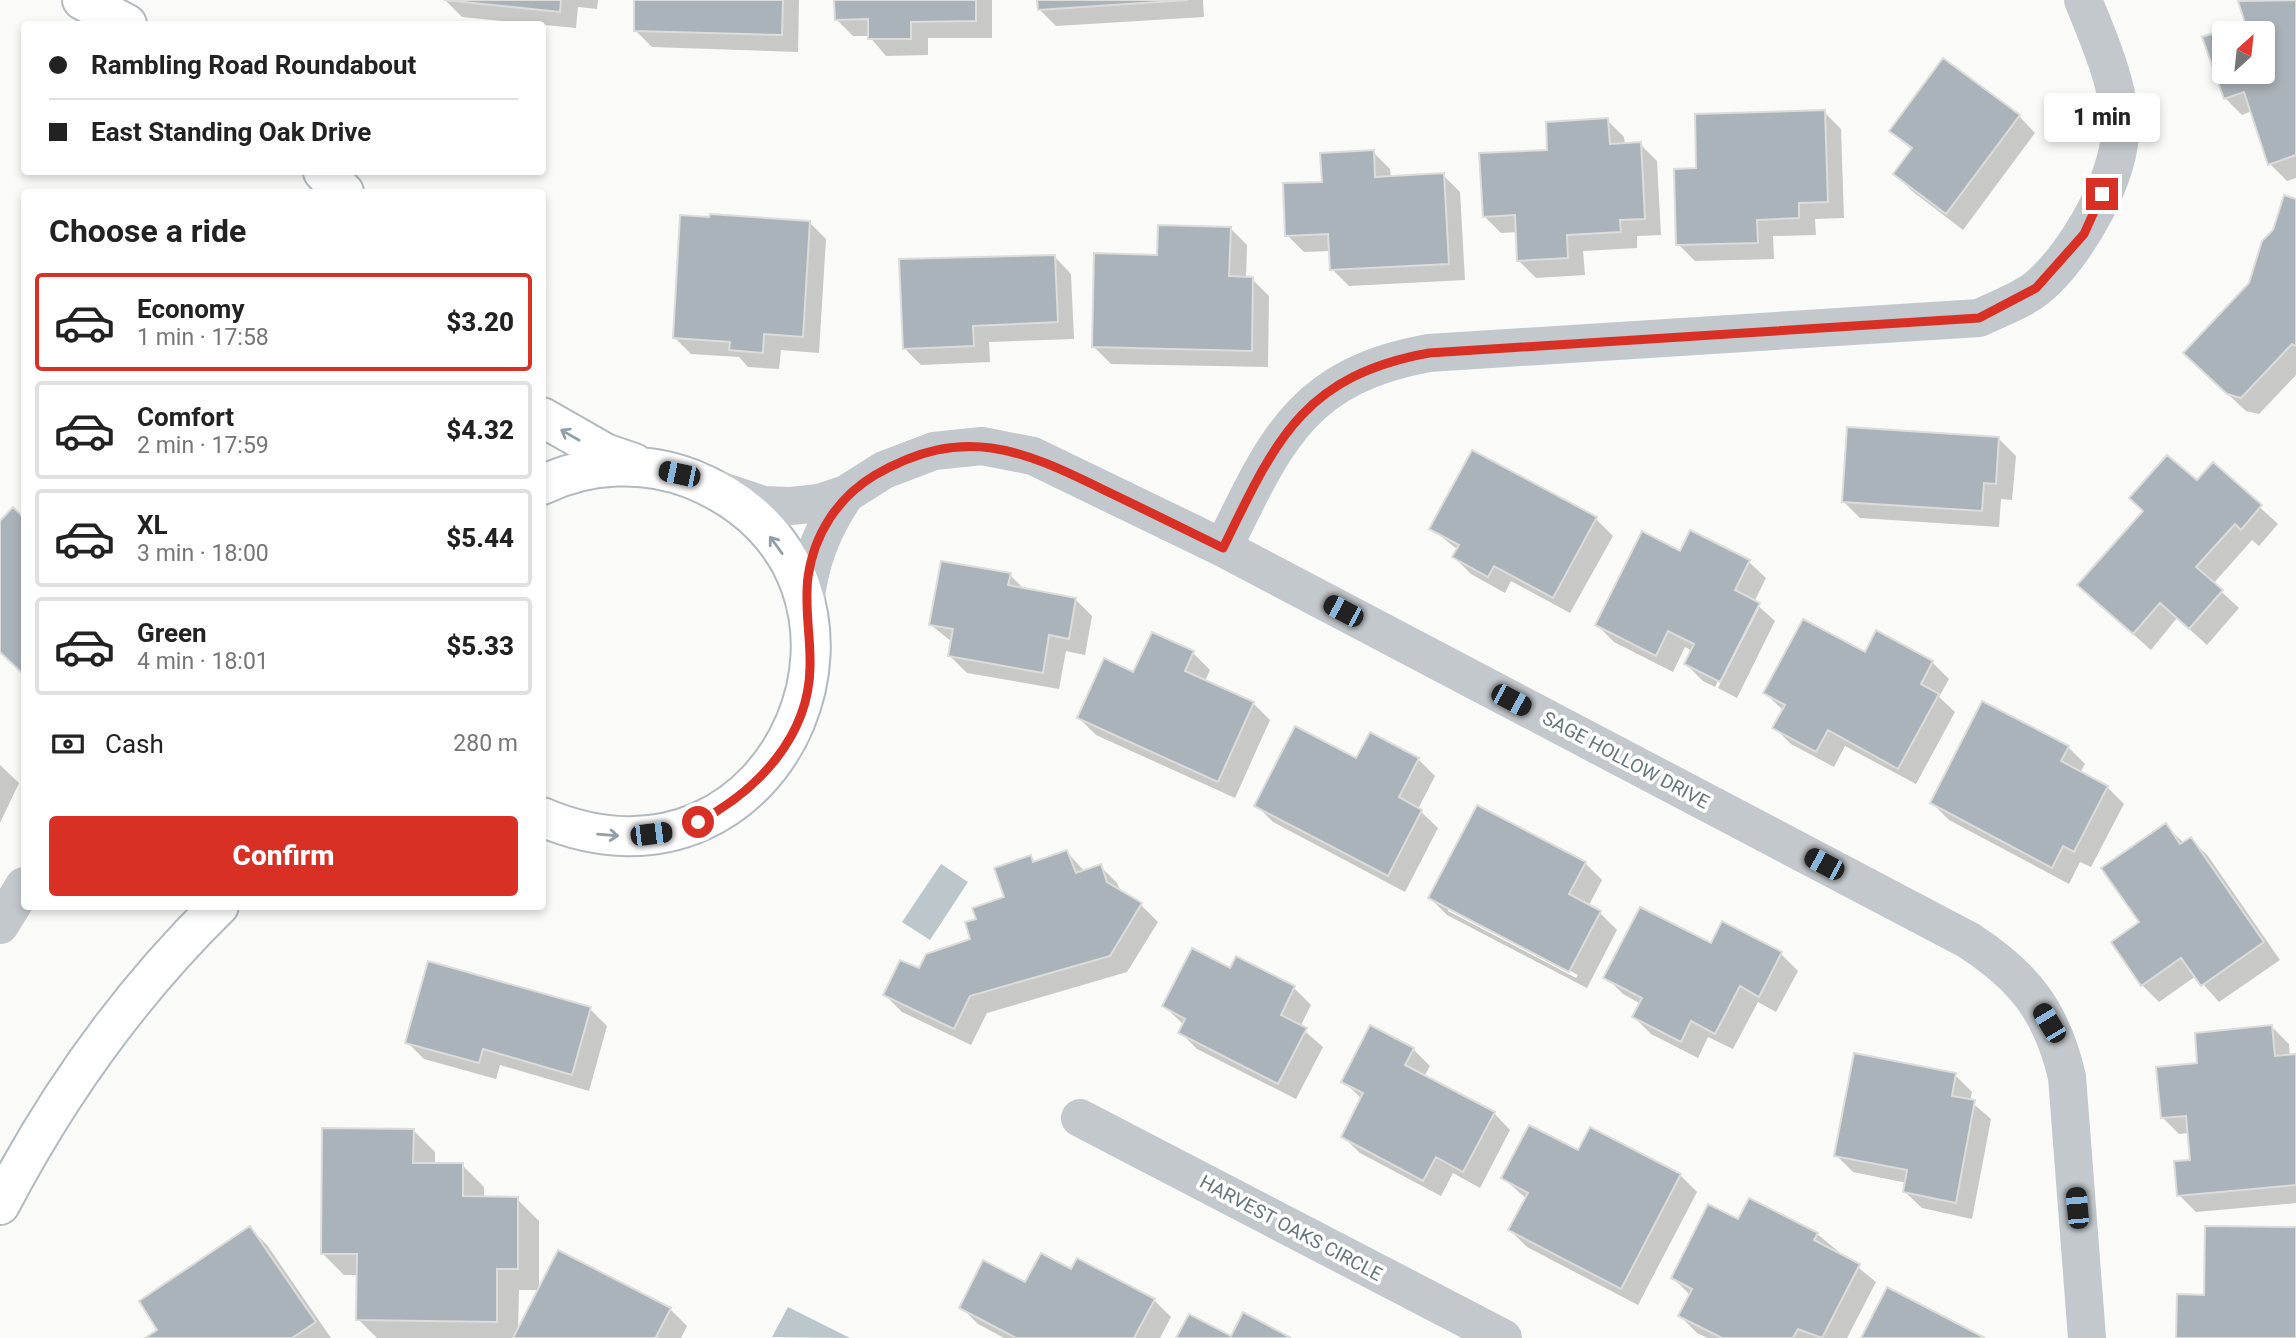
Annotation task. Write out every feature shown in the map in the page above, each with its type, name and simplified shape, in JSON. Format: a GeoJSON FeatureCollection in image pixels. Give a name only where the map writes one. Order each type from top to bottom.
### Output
{"type":"FeatureCollection","features":[{"type":"Feature","properties":{"kind":"street"},"geometry":{"type":"LineString","coordinates":[[82,0],[121,21]]}},
{"type":"Feature","properties":{"kind":"street"},"geometry":{"type":"LineString","coordinates":[[1223,548],[1272,450],[1290,426],[1331,389],[1378,365],[1429,353],[1979,318],[2036,288],[2084,234],[2112,174],[2120,120],[2103,52],[2083,0]]}},
{"type":"Feature","properties":{"kind":"street"},"geometry":{"type":"LineString","coordinates":[[326,175],[341,189]]}},
{"type":"Feature","properties":{"kind":"street"},"geometry":{"type":"LineString","coordinates":[[546,419],[605,453],[645,467],[679,474],[711,487],[737,503],[773,540],[795,576],[805,605],[811,638],[810,670],[804,703],[792,733],[775,761],[754,786],[728,806],[698,822],[667,832],[635,836],[602,835],[569,828],[546,819]]}},
{"type":"Feature","properties":{"kind":"street","name":"SAGE HOLLOW DRIVE"},"geometry":{"type":"LineString","coordinates":[[711,487],[762,505],[819,503],[846,494],[884,470],[934,452],[982,446],[1008,449],[1057,467],[1223,548],[1968,940],[2016,975],[2049,1023],[2067,1077],[2087,1338]]}},
{"type":"Feature","properties":{"kind":"street"},"geometry":{"type":"LineString","coordinates":[[546,484],[577,472],[611,466],[645,467]]}},
{"type":"Feature","properties":{"kind":"street","name":"SAGE HOLLOW DRIVE"},"geometry":{"type":"LineString","coordinates":[[805,605],[808,574],[817,544],[830,517],[846,494]]}},
{"type":"Feature","properties":{"kind":"street"},"geometry":{"type":"LineString","coordinates":[[0,925],[21,891]]}},
{"type":"Feature","properties":{"kind":"street"},"geometry":{"type":"LineString","coordinates":[[0,1205],[40,1132],[113,1024],[156,972],[215,910]]}},
{"type":"Feature","properties":{"kind":"street","name":"HARVEST OAKS CIRCLE"},"geometry":{"type":"LineString","coordinates":[[1080,1118],[1503,1338]]}},
{"type":"Feature","properties":{"kind":"shaded area"},"geometry":{"type":"Polygon","coordinates":[[[941,864],[968,882],[930,940],[902,922],[941,864]]]}},
{"type":"Feature","properties":{"kind":"shaded area"},"geometry":{"type":"Polygon","coordinates":[[[788,1307],[850,1338],[772,1337],[788,1307]]]}},
{"type":"Feature","properties":{"kind":"building"},"geometry":{"type":"Polygon","coordinates":[[[444,0],[561,0],[560,12],[444,0]]]}},
{"type":"Feature","properties":{"kind":"building"},"geometry":{"type":"Polygon","coordinates":[[[634,0],[783,0],[782,35],[634,31],[634,0]]]}},
{"type":"Feature","properties":{"kind":"building"},"geometry":{"type":"Polygon","coordinates":[[[834,0],[976,0],[976,21],[911,22],[911,39],[868,39],[868,19],[835,20],[834,0]]]}},
{"type":"Feature","properties":{"kind":"building"},"geometry":{"type":"Polygon","coordinates":[[[1037,0],[1188,0],[1038,10],[1037,0]]]}},
{"type":"Feature","properties":{"kind":"building"},"geometry":{"type":"Polygon","coordinates":[[[2296,0],[2296,155],[2268,165],[2244,92],[2224,99],[2219,84],[2275,84],[2275,21],[2244,21],[2238,1],[2296,0]]]}},
{"type":"Feature","properties":{"kind":"building"},"geometry":{"type":"Polygon","coordinates":[[[2212,34],[2212,65],[2202,37],[2212,34]]]}},
{"type":"Feature","properties":{"kind":"building"},"geometry":{"type":"Polygon","coordinates":[[[1943,58],[2020,115],[1946,214],[1893,174],[1912,148],[1889,131],[1943,58]]]}},
{"type":"Feature","properties":{"kind":"building"},"geometry":{"type":"Polygon","coordinates":[[[1825,110],[1828,202],[1799,203],[1799,218],[1757,220],[1758,243],[1676,245],[1674,169],[1696,168],[1695,114],[1825,110]]]}},
{"type":"Feature","properties":{"kind":"building"},"geometry":{"type":"Polygon","coordinates":[[[1608,118],[1610,144],[1641,142],[1645,219],[1620,220],[1621,232],[1567,235],[1568,258],[1517,261],[1515,215],[1483,217],[1479,153],[1547,150],[1546,122],[1608,118]]]}},
{"type":"Feature","properties":{"kind":"building"},"geometry":{"type":"Polygon","coordinates":[[[1374,150],[1375,177],[1444,173],[1449,264],[1330,270],[1328,234],[1285,236],[1283,183],[1322,182],[1320,153],[1374,150]]]}},
{"type":"Feature","properties":{"kind":"building"},"geometry":{"type":"Polygon","coordinates":[[[2284,195],[2296,199],[2296,346],[2292,344],[2241,398],[2227,394],[2183,353],[2249,283],[2262,241],[2273,230],[2284,195]]]}},
{"type":"Feature","properties":{"kind":"building"},"geometry":{"type":"Polygon","coordinates":[[[710,214],[810,221],[803,337],[764,334],[763,353],[729,350],[730,342],[673,338],[680,215],[709,217],[710,214]]]}},
{"type":"Feature","properties":{"kind":"building"},"geometry":{"type":"Polygon","coordinates":[[[1158,225],[1231,227],[1229,276],[1253,277],[1252,351],[1092,347],[1094,253],[1157,255],[1158,225]]]}},
{"type":"Feature","properties":{"kind":"building"},"geometry":{"type":"Polygon","coordinates":[[[1055,255],[1058,322],[973,326],[974,346],[903,349],[899,259],[1055,255]]]}},
{"type":"Feature","properties":{"kind":"building"},"geometry":{"type":"Polygon","coordinates":[[[1847,427],[1999,437],[1996,484],[1984,483],[1982,511],[1842,502],[1847,427]]]}},
{"type":"Feature","properties":{"kind":"building"},"geometry":{"type":"Polygon","coordinates":[[[1472,450],[1597,517],[1553,598],[1494,566],[1488,577],[1452,557],[1459,545],[1429,529],[1472,450]]]}},
{"type":"Feature","properties":{"kind":"building"},"geometry":{"type":"Polygon","coordinates":[[[2167,455],[2197,480],[2213,462],[2262,505],[2241,530],[2235,524],[2196,567],[2223,590],[2189,629],[2160,603],[2133,634],[2077,585],[2143,511],[2129,498],[2167,455]]]}},
{"type":"Feature","properties":{"kind":"building"},"geometry":{"type":"Polygon","coordinates":[[[13,507],[21,515],[21,672],[0,652],[0,521],[13,507]]]}},
{"type":"Feature","properties":{"kind":"building"},"geometry":{"type":"Polygon","coordinates":[[[1690,530],[1750,560],[1735,590],[1760,603],[1720,682],[1684,664],[1694,644],[1668,631],[1656,656],[1595,625],[1642,531],[1680,551],[1690,530]]]}},
{"type":"Feature","properties":{"kind":"building"},"geometry":{"type":"Polygon","coordinates":[[[941,561],[1011,573],[1008,585],[1076,598],[1069,639],[1049,635],[1043,673],[948,656],[953,629],[929,625],[941,561]]]}},
{"type":"Feature","properties":{"kind":"building"},"geometry":{"type":"Polygon","coordinates":[[[1803,619],[1865,652],[1876,630],[1933,661],[1921,684],[1939,694],[1898,769],[1828,730],[1816,752],[1772,728],[1785,705],[1763,693],[1803,619]]]}},
{"type":"Feature","properties":{"kind":"building"},"geometry":{"type":"Polygon","coordinates":[[[1152,632],[1194,651],[1185,671],[1254,702],[1218,782],[1077,718],[1104,658],[1133,672],[1152,632]]]}},
{"type":"Feature","properties":{"kind":"building"},"geometry":{"type":"Polygon","coordinates":[[[1982,701],[2069,746],[2061,761],[2108,786],[2074,852],[2063,846],[2052,868],[1930,803],[1982,701]]]}},
{"type":"Feature","properties":{"kind":"building"},"geometry":{"type":"Polygon","coordinates":[[[1295,726],[1356,758],[1370,732],[1419,758],[1399,797],[1422,810],[1388,876],[1254,806],[1295,726]]]}},
{"type":"Feature","properties":{"kind":"building"},"geometry":{"type":"Polygon","coordinates":[[[1477,805],[1586,862],[1569,894],[1601,911],[1569,972],[1428,898],[1477,805]]]}},
{"type":"Feature","properties":{"kind":"building"},"geometry":{"type":"Polygon","coordinates":[[[2166,823],[2180,844],[2191,837],[2264,942],[2201,986],[2181,958],[2141,986],[2111,942],[2139,922],[2101,868],[2166,823]]]}},
{"type":"Feature","properties":{"kind":"building"},"geometry":{"type":"Polygon","coordinates":[[[1067,850],[1076,873],[1101,864],[1107,882],[1142,903],[1110,956],[970,996],[954,1029],[883,995],[900,960],[919,968],[926,954],[970,939],[965,922],[976,919],[972,908],[1004,897],[994,868],[1031,855],[1033,862],[1067,850]]]}},
{"type":"Feature","properties":{"kind":"building"},"geometry":{"type":"Polygon","coordinates":[[[1640,907],[1711,943],[1722,921],[1782,952],[1759,997],[1740,986],[1715,1034],[1691,1021],[1681,1042],[1632,1017],[1642,998],[1603,978],[1640,907]]]}},
{"type":"Feature","properties":{"kind":"building"},"geometry":{"type":"Polygon","coordinates":[[[1192,948],[1230,968],[1236,956],[1295,986],[1281,1015],[1307,1028],[1278,1084],[1178,1033],[1185,1019],[1162,1006],[1192,948]]]}},
{"type":"Feature","properties":{"kind":"building"},"geometry":{"type":"Polygon","coordinates":[[[428,961],[591,1007],[572,1075],[483,1049],[479,1063],[405,1043],[428,961]]]}},
{"type":"Feature","properties":{"kind":"building"},"geometry":{"type":"Polygon","coordinates":[[[1370,1025],[1414,1048],[1405,1065],[1495,1112],[1463,1172],[1436,1157],[1423,1181],[1341,1137],[1363,1093],[1341,1082],[1370,1025]]]}},
{"type":"Feature","properties":{"kind":"building"},"geometry":{"type":"Polygon","coordinates":[[[2272,1025],[2275,1056],[2296,1054],[2296,1185],[2177,1196],[2174,1161],[2190,1160],[2186,1116],[2161,1118],[2156,1067],[2197,1063],[2195,1033],[2272,1025]]]}},
{"type":"Feature","properties":{"kind":"building"},"geometry":{"type":"Polygon","coordinates":[[[1854,1053],[1956,1073],[1952,1096],[1975,1100],[1956,1203],[1903,1192],[1907,1170],[1834,1156],[1854,1053]]]}},
{"type":"Feature","properties":{"kind":"building"},"geometry":{"type":"Polygon","coordinates":[[[1529,1125],[1578,1150],[1590,1127],[1681,1174],[1621,1289],[1508,1230],[1528,1193],[1501,1178],[1529,1125]]]}},
{"type":"Feature","properties":{"kind":"building"},"geometry":{"type":"Polygon","coordinates":[[[322,1128],[414,1129],[413,1163],[463,1163],[463,1196],[518,1197],[518,1269],[497,1269],[497,1322],[356,1320],[357,1254],[321,1254],[322,1128]]]}},
{"type":"Feature","properties":{"kind":"building"},"geometry":{"type":"Polygon","coordinates":[[[1749,1198],[1818,1233],[1814,1240],[1860,1264],[1822,1338],[1798,1329],[1793,1338],[1722,1338],[1678,1316],[1692,1289],[1671,1278],[1708,1204],[1738,1219],[1749,1198]]]}},
{"type":"Feature","properties":{"kind":"building"},"geometry":{"type":"Polygon","coordinates":[[[250,1226],[316,1322],[292,1338],[145,1338],[157,1330],[139,1301],[250,1226]]]}},
{"type":"Feature","properties":{"kind":"building"},"geometry":{"type":"Polygon","coordinates":[[[2205,1226],[2296,1227],[2296,1338],[2176,1338],[2177,1294],[2204,1295],[2205,1226]]]}},
{"type":"Feature","properties":{"kind":"building"},"geometry":{"type":"Polygon","coordinates":[[[558,1250],[671,1308],[656,1337],[659,1338],[513,1338],[558,1250]]]}},
{"type":"Feature","properties":{"kind":"building"},"geometry":{"type":"Polygon","coordinates":[[[1041,1253],[1071,1269],[1077,1258],[1155,1299],[1134,1338],[1016,1338],[959,1308],[983,1260],[1025,1282],[1041,1253]]]}},
{"type":"Feature","properties":{"kind":"building"},"geometry":{"type":"Polygon","coordinates":[[[1887,1287],[1985,1338],[1861,1338],[1887,1287]]]}},
{"type":"Feature","properties":{"kind":"building"},"geometry":{"type":"Polygon","coordinates":[[[1243,1312],[1291,1338],[1176,1338],[1189,1314],[1231,1336],[1243,1312]]]}},
{"type":"Feature","properties":{"kind":"route"},"geometry":{"type":"LineString","coordinates":[[698,822],[728,806],[754,786],[775,761],[792,733],[804,703],[810,670],[811,638],[805,605],[808,574],[817,544],[830,517],[846,494],[884,470],[912,458],[958,447],[1008,449],[1057,467],[1223,548],[1272,450],[1290,426],[1309,406],[1331,389],[1378,365],[1429,353],[1979,318],[2036,288],[2084,234],[2102,194]]}}]}
